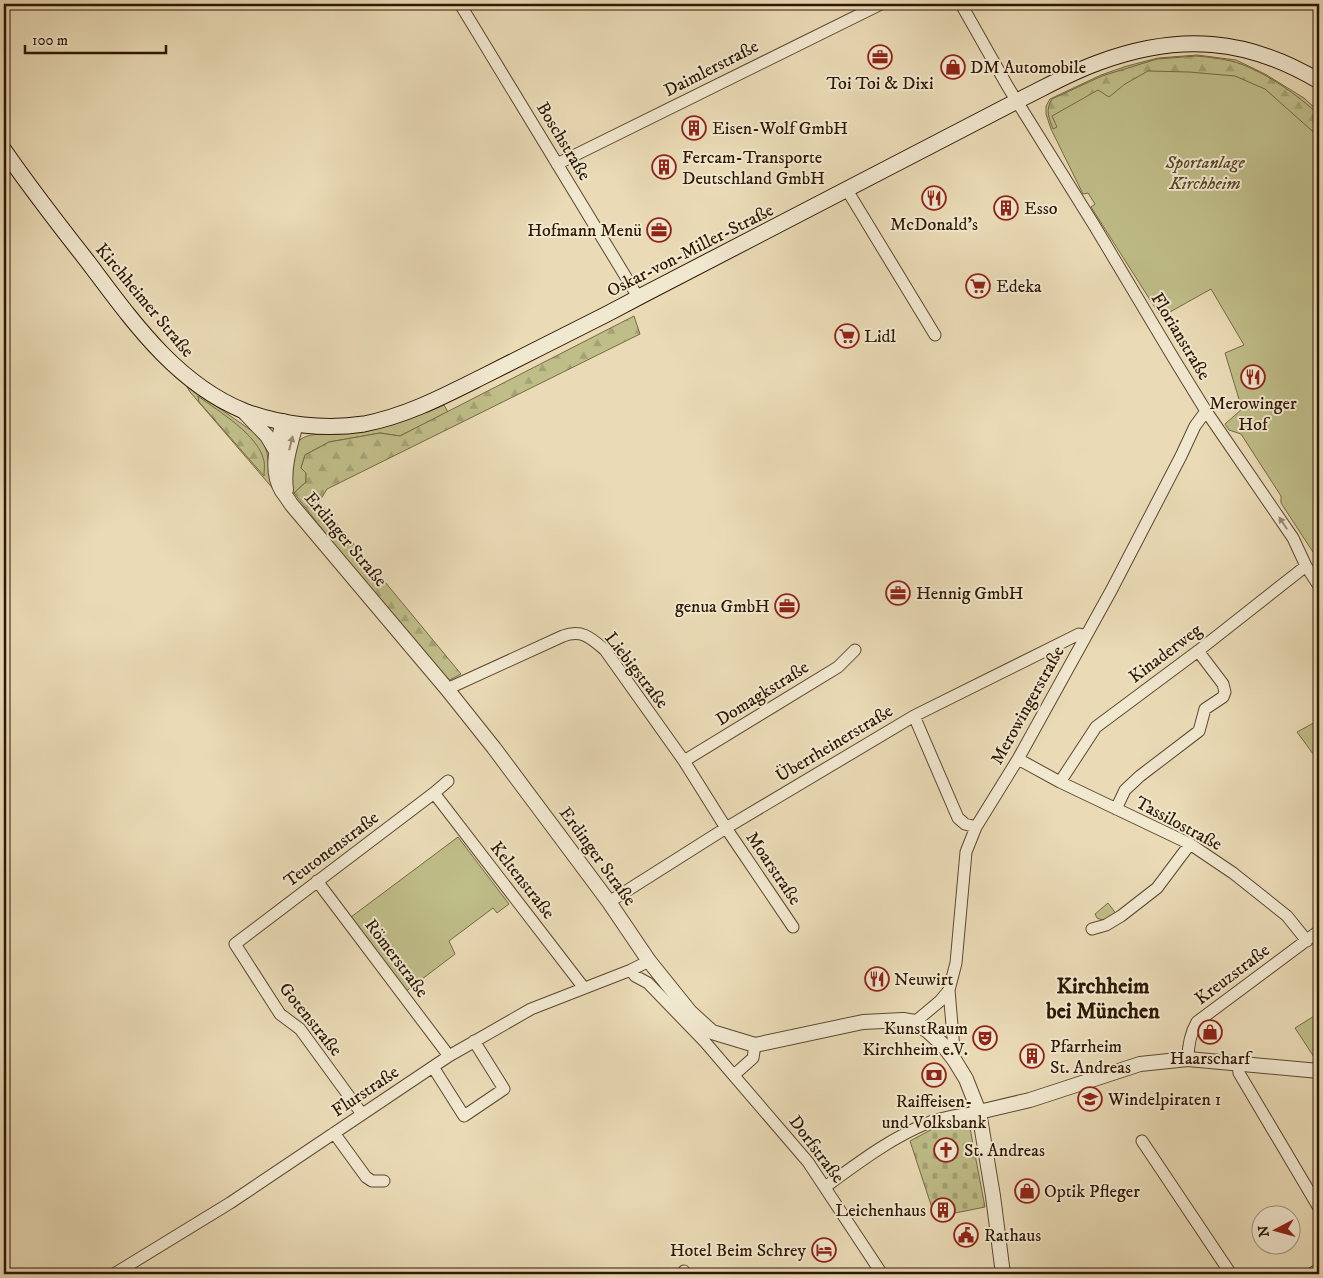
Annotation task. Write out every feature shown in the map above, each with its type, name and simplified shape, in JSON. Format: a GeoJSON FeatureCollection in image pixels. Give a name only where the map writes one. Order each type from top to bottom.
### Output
{"type":"FeatureCollection","features":[{"type":"Feature","properties":{"kind":"main road","name":"Oskar-von-Miller-Straße"},"geometry":{"type":"LineString","coordinates":[[289,422],[318,426],[364,424],[433,402],[1017,101],[1098,62],[1145,48],[1210,43],[1262,54],[1284,62],[1319,82]]}},
{"type":"Feature","properties":{"kind":"main road","name":"Kirchheimer Straße"},"geometry":{"type":"LineString","coordinates":[[4,150],[28,185],[131,319],[187,377],[241,410],[289,422]]}},
{"type":"Feature","properties":{"kind":"street","name":"Boschstraße"},"geometry":{"type":"LineString","coordinates":[[460,4],[638,297]]}},
{"type":"Feature","properties":{"kind":"street","name":"Daimlerstraße"},"geometry":{"type":"LineString","coordinates":[[557,164],[881,4]]}},
{"type":"Feature","properties":{"kind":"street","name":"Florianstraße"},"geometry":{"type":"LineString","coordinates":[[961,4],[1017,101],[1174,359],[1206,411],[1292,538],[1306,566],[1319,586]]}},
{"type":"Feature","properties":{"kind":"street"},"geometry":{"type":"LineString","coordinates":[[847,190],[935,335]]}},
{"type":"Feature","properties":{"kind":"street"},"geometry":{"type":"LineString","coordinates":[[241,410],[267,436],[276,452]]}},
{"type":"Feature","properties":{"kind":"street","name":"Merowingerstraße"},"geometry":{"type":"LineString","coordinates":[[915,1022],[940,1001],[949,990],[956,963],[966,852],[976,827],[1018,759],[1142,532],[1195,426],[1206,411]]}},
{"type":"Feature","properties":{"kind":"street","name":"Erdinger Straße"},"geometry":{"type":"LineString","coordinates":[[289,422],[276,452],[276,476],[281,490],[447,689],[552,824],[649,961],[708,1037],[755,1045],[863,1022],[887,1020],[915,1022]]}},
{"type":"Feature","properties":{"kind":"street","name":"Erdinger Straße"},"geometry":{"type":"LineString","coordinates":[[288,498],[285,479],[289,422]]}},
{"type":"Feature","properties":{"kind":"street","name":"Kinaderweg"},"geometry":{"type":"LineString","coordinates":[[1060,782],[1096,727],[1198,651],[1306,566]]}},
{"type":"Feature","properties":{"kind":"street","name":"Liebigstraße"},"geometry":{"type":"LineString","coordinates":[[447,689],[562,636],[571,633],[589,636],[605,650],[684,761],[726,828]]}},
{"type":"Feature","properties":{"kind":"street","name":"Überrheinerstraße"},"geometry":{"type":"LineString","coordinates":[[609,902],[726,828],[914,716],[1079,634],[1086,636]]}},
{"type":"Feature","properties":{"kind":"street","name":"Domagkstraße"},"geometry":{"type":"LineString","coordinates":[[684,761],[838,667],[855,650]]}},
{"type":"Feature","properties":{"kind":"street"},"geometry":{"type":"LineString","coordinates":[[1116,809],[1125,790],[1199,731],[1204,709],[1222,697],[1225,692],[1223,684],[1198,651]]}},
{"type":"Feature","properties":{"kind":"street"},"geometry":{"type":"LineString","coordinates":[[914,716],[958,818],[966,824],[976,827]]}},
{"type":"Feature","properties":{"kind":"street","name":"Tassilostraße"},"geometry":{"type":"LineString","coordinates":[[1018,759],[1060,782],[1190,844],[1233,873],[1287,916],[1307,941]]}},
{"type":"Feature","properties":{"kind":"street","name":"Teutonenstraße"},"geometry":{"type":"LineString","coordinates":[[235,944],[448,781]]}},
{"type":"Feature","properties":{"kind":"street","name":"Keltenstraße"},"geometry":{"type":"LineString","coordinates":[[434,793],[584,988]]}},
{"type":"Feature","properties":{"kind":"street","name":"Moarstraße"},"geometry":{"type":"LineString","coordinates":[[726,828],[793,927]]}},
{"type":"Feature","properties":{"kind":"street"},"geometry":{"type":"LineString","coordinates":[[1092,929],[1106,925],[1121,916],[1157,888],[1190,844]]}},
{"type":"Feature","properties":{"kind":"street","name":"Römerstraße"},"geometry":{"type":"LineString","coordinates":[[317,881],[449,1056]]}},
{"type":"Feature","properties":{"kind":"street","name":"Kreuzstraße"},"geometry":{"type":"LineString","coordinates":[[1188,1059],[1188,1043],[1197,1022],[1319,932]]}},
{"type":"Feature","properties":{"kind":"street","name":"Gotenstraße"},"geometry":{"type":"LineString","coordinates":[[235,944],[280,1014],[300,1029],[362,1114]]}},
{"type":"Feature","properties":{"kind":"street","name":"Flurstraße"},"geometry":{"type":"LineString","coordinates":[[114,1274],[230,1203],[474,1041],[531,1009],[631,970],[649,961]]}},
{"type":"Feature","properties":{"kind":"street","name":"Dorfstraße"},"geometry":{"type":"LineString","coordinates":[[631,970],[635,976],[648,983],[708,1037],[734,1075],[808,1162],[882,1274]]}},
{"type":"Feature","properties":{"kind":"street"},"geometry":{"type":"LineString","coordinates":[[949,990],[955,1061]]}},
{"type":"Feature","properties":{"kind":"street"},"geometry":{"type":"LineString","coordinates":[[915,1022],[936,1038],[955,1061],[969,1086],[979,1112],[1003,1274]]}},
{"type":"Feature","properties":{"kind":"street"},"geometry":{"type":"LineString","coordinates":[[433,1067],[464,1116],[504,1089],[474,1041]]}},
{"type":"Feature","properties":{"kind":"street"},"geometry":{"type":"LineString","coordinates":[[734,1075],[753,1058],[755,1045]]}},
{"type":"Feature","properties":{"kind":"street"},"geometry":{"type":"LineString","coordinates":[[825,1187],[863,1159],[912,1130],[931,1122],[960,1114],[979,1112],[1030,1100],[1140,1064],[1188,1059],[1319,1071]]}},
{"type":"Feature","properties":{"kind":"street"},"geometry":{"type":"LineString","coordinates":[[1238,1064],[1239,1073],[1319,1208]]}},
{"type":"Feature","properties":{"kind":"street"},"geometry":{"type":"LineString","coordinates":[[334,1133],[366,1177],[372,1181],[384,1181]]}},
{"type":"Feature","properties":{"kind":"street"},"geometry":{"type":"LineString","coordinates":[[1142,1141],[1231,1274]]}},
{"type":"Feature","properties":{"kind":"street"},"geometry":{"type":"LineString","coordinates":[[1311,1274],[1319,1269]]}},
{"type":"Feature","properties":{"kind":"green space","name":"Sportanlage Kirchheim"},"geometry":{"type":"Polygon","coordinates":[[[1197,55],[1236,60],[1265,74],[1304,98],[1319,112],[1319,547],[1313,552],[1281,503],[1281,496],[1241,434],[1229,430],[1225,424],[1242,409],[1225,353],[1244,345],[1211,289],[1161,317],[1091,207],[1095,204],[1088,193],[1083,194],[1051,129],[1046,114],[1046,106],[1050,99],[1101,75],[1158,58],[1197,55]]]}},
{"type":"Feature","properties":{"kind":"green space"},"geometry":{"type":"Polygon","coordinates":[[[1196,56],[1231,61],[1254,70],[1278,83],[1319,115],[1319,137],[1265,89],[1235,76],[1189,72],[1148,71],[1125,84],[1109,97],[1098,90],[1052,116],[1057,127],[1053,129],[1048,110],[1052,99],[1102,76],[1157,59],[1196,56]]]}},
{"type":"Feature","properties":{"kind":"green space"},"geometry":{"type":"Polygon","coordinates":[[[634,316],[640,334],[327,489],[319,502],[461,674],[446,682],[421,655],[294,493],[306,482],[306,473],[301,468],[305,455],[329,442],[380,433],[400,436],[634,316]]]}},
{"type":"Feature","properties":{"kind":"green space"},"geometry":{"type":"Polygon","coordinates":[[[186,385],[262,438],[275,491],[190,392],[186,385]]]}},
{"type":"Feature","properties":{"kind":"green space"},"geometry":{"type":"Polygon","coordinates":[[[198,396],[237,424],[254,442],[264,461],[264,476],[199,402],[198,396]]]}},
{"type":"Feature","properties":{"kind":"green space"},"geometry":{"type":"Polygon","coordinates":[[[444,405],[448,412],[400,436],[380,433],[329,442],[305,455],[301,468],[306,473],[306,482],[291,494],[292,457],[297,443],[301,439],[314,435],[353,433],[380,427],[405,420],[444,405]]]}},
{"type":"Feature","properties":{"kind":"green space"},"geometry":{"type":"Polygon","coordinates":[[[1319,720],[1319,762],[1297,732],[1319,720]]]}},
{"type":"Feature","properties":{"kind":"green space"},"geometry":{"type":"Polygon","coordinates":[[[458,837],[509,904],[497,913],[493,908],[449,941],[455,954],[405,992],[351,917],[458,837]]]}},
{"type":"Feature","properties":{"kind":"green space"},"geometry":{"type":"Polygon","coordinates":[[[1108,903],[1117,915],[1105,921],[1097,918],[1095,914],[1108,903]]]}},
{"type":"Feature","properties":{"kind":"green space"},"geometry":{"type":"Polygon","coordinates":[[[1319,1013],[1319,1057],[1314,1057],[1295,1028],[1319,1013]]]}},
{"type":"Feature","properties":{"kind":"green space"},"geometry":{"type":"Polygon","coordinates":[[[969,1123],[985,1207],[935,1217],[910,1141],[938,1126],[969,1123]]]}},
{"type":"Feature","properties":{"kind":"place","name":"Toi Toi & Dixi"},"geometry":{"type":"Point","coordinates":[880,57]}},
{"type":"Feature","properties":{"kind":"place","name":"DM Automobile"},"geometry":{"type":"Point","coordinates":[953,67]}},
{"type":"Feature","properties":{"kind":"place","name":"Eisen-Wolf GmbH"},"geometry":{"type":"Point","coordinates":[694,128]}},
{"type":"Feature","properties":{"kind":"place","name":"Fercam-Transporte Deutschland GmbH"},"geometry":{"type":"Point","coordinates":[664,167]}},
{"type":"Feature","properties":{"kind":"place","name":"McDonald's"},"geometry":{"type":"Point","coordinates":[934,198]}},
{"type":"Feature","properties":{"kind":"place","name":"Esso"},"geometry":{"type":"Point","coordinates":[1006,208]}},
{"type":"Feature","properties":{"kind":"place","name":"Hofmann Menü"},"geometry":{"type":"Point","coordinates":[659,230]}},
{"type":"Feature","properties":{"kind":"place","name":"Edeka"},"geometry":{"type":"Point","coordinates":[978,286]}},
{"type":"Feature","properties":{"kind":"place","name":"Lidl"},"geometry":{"type":"Point","coordinates":[847,336]}},
{"type":"Feature","properties":{"kind":"place","name":"Merowinger Hof"},"geometry":{"type":"Point","coordinates":[1253,377]}},
{"type":"Feature","properties":{"kind":"place","name":"Hennig GmbH"},"geometry":{"type":"Point","coordinates":[898,593]}},
{"type":"Feature","properties":{"kind":"place","name":"genua GmbH"},"geometry":{"type":"Point","coordinates":[787,606]}},
{"type":"Feature","properties":{"kind":"place","name":"Neuwirt"},"geometry":{"type":"Point","coordinates":[877,979]}},
{"type":"Feature","properties":{"kind":"place","name":"Haarscharf"},"geometry":{"type":"Point","coordinates":[1210,1032]}},
{"type":"Feature","properties":{"kind":"place","name":"KunstRaum Kirchheim e.V."},"geometry":{"type":"Point","coordinates":[985,1038]}},
{"type":"Feature","properties":{"kind":"place","name":"Pfarrheim St. Andreas"},"geometry":{"type":"Point","coordinates":[1032,1056]}},
{"type":"Feature","properties":{"kind":"place","name":"Raiffeisen- und Volksbank"},"geometry":{"type":"Point","coordinates":[934,1075]}},
{"type":"Feature","properties":{"kind":"place","name":"Windelpiraten 1"},"geometry":{"type":"Point","coordinates":[1090,1099]}},
{"type":"Feature","properties":{"kind":"place","name":"St. Andreas"},"geometry":{"type":"Point","coordinates":[946,1150]}},
{"type":"Feature","properties":{"kind":"place","name":"Optik Pfleger"},"geometry":{"type":"Point","coordinates":[1027,1191]}},
{"type":"Feature","properties":{"kind":"place","name":"Leichenhaus"},"geometry":{"type":"Point","coordinates":[943,1210]}},
{"type":"Feature","properties":{"kind":"place","name":"Rathaus"},"geometry":{"type":"Point","coordinates":[966,1235]}},
{"type":"Feature","properties":{"kind":"place","name":"Hotel Beim Schrey"},"geometry":{"type":"Point","coordinates":[824,1250]}},
{"type":"Feature","properties":{"kind":"district","name":"Kirchheim bei München"},"geometry":{"type":"Point","coordinates":[1103,998]}}]}
